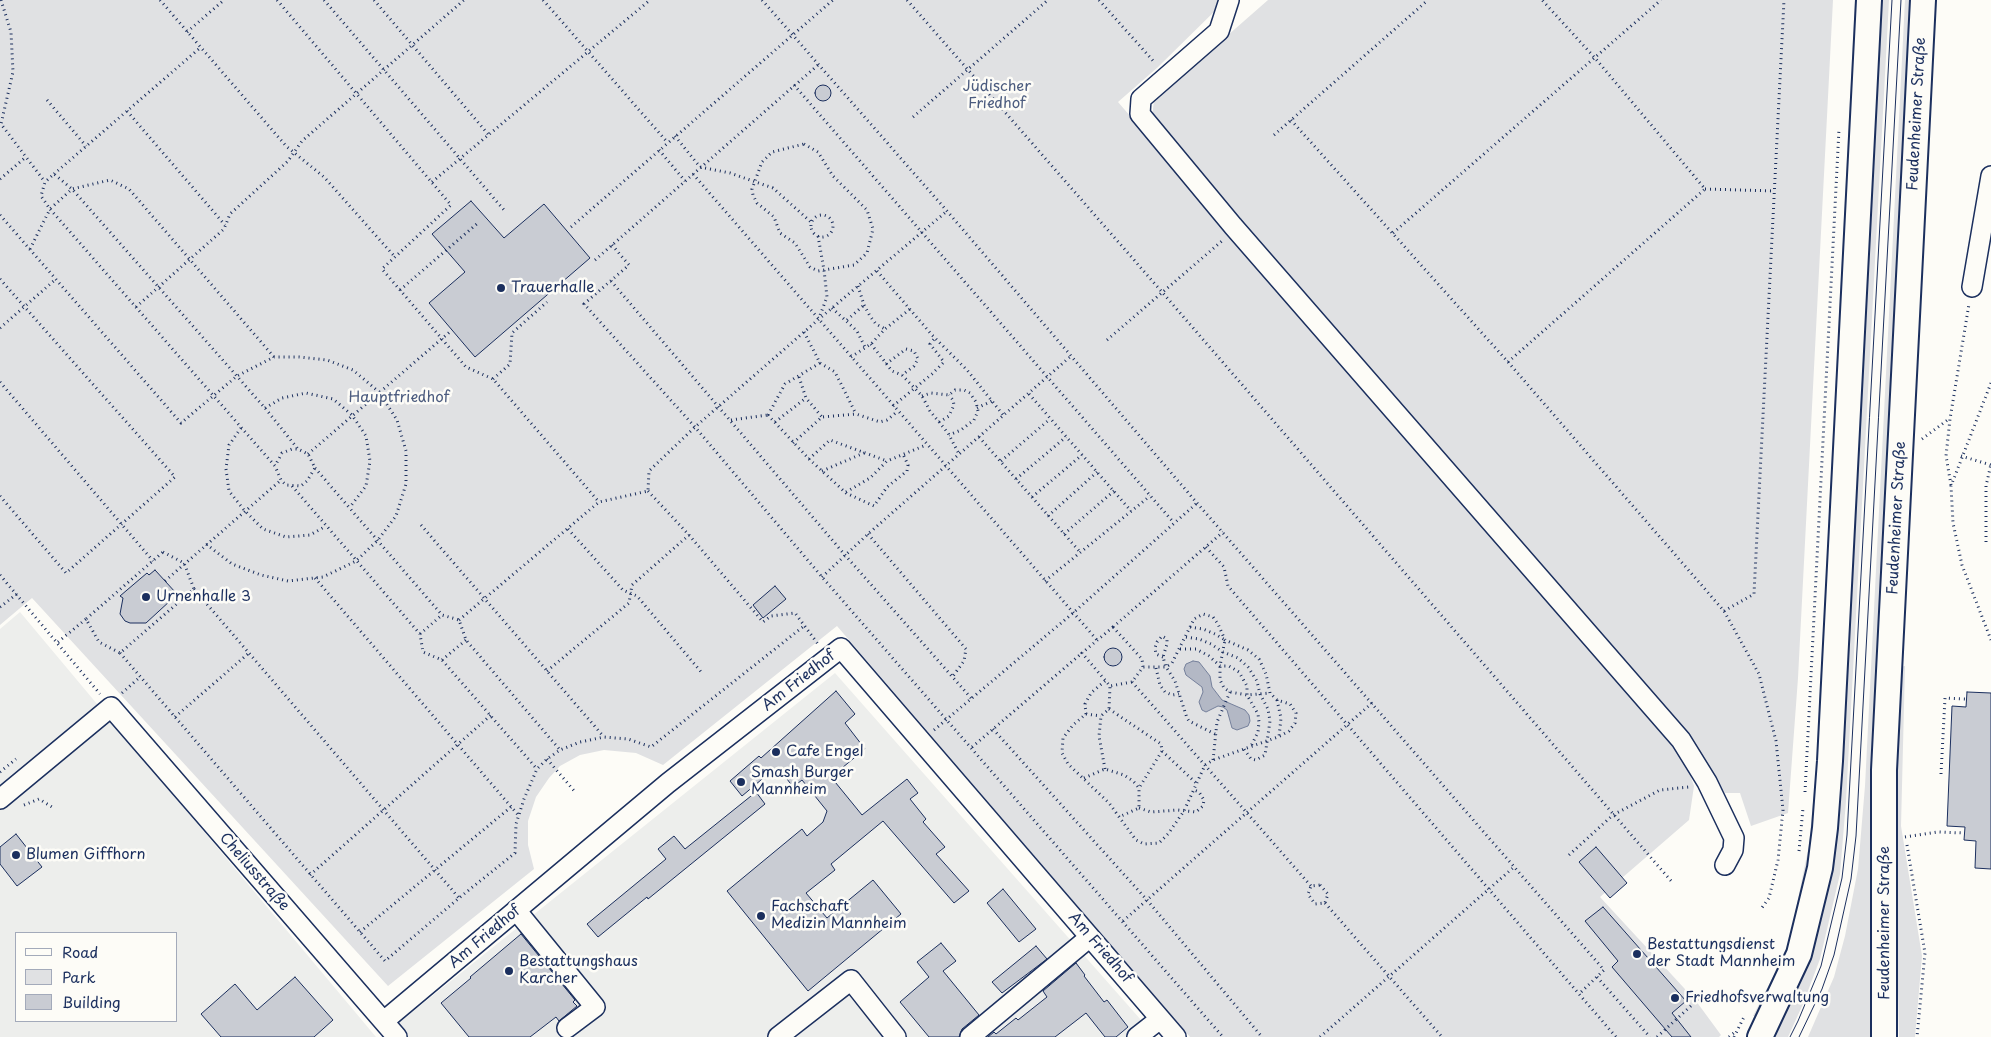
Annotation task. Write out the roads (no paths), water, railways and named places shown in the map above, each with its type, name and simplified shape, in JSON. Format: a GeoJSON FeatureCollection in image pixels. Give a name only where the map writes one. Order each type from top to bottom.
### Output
{"type":"FeatureCollection","features":[{"type":"Feature","properties":{"kind":"main road"},"geometry":{"type":"LineString","coordinates":[[1749,1033],[1796,964],[1811,911],[1820,868],[1830,761],[1868,0]]}},
{"type":"Feature","properties":{"kind":"main road","name":"Feudenheimer Straße"},"geometry":{"type":"LineString","coordinates":[[1884,1037],[1884,770],[1923,0]]}},
{"type":"Feature","properties":{"kind":"street"},"geometry":{"type":"LineString","coordinates":[[1229,0],[1220,31],[1141,98],[1140,114],[1233,226],[1681,740],[1707,782],[1734,838],[1733,850],[1726,865]]}},
{"type":"Feature","properties":{"kind":"street"},"geometry":{"type":"LineString","coordinates":[[1972,286],[1991,176]]}},
{"type":"Feature","properties":{"kind":"street","name":"Am Friedhof"},"geometry":{"type":"LineString","coordinates":[[384,1021],[668,783],[841,648],[1176,1037]]}},
{"type":"Feature","properties":{"kind":"street","name":"Cheliusstraße"},"geometry":{"type":"LineString","coordinates":[[8,803],[111,707],[397,1037]]}},
{"type":"Feature","properties":{"kind":"street"},"geometry":{"type":"LineString","coordinates":[[516,910],[595,1007],[567,1028]]}},
{"type":"Feature","properties":{"kind":"street"},"geometry":{"type":"LineString","coordinates":[[970,1037],[1090,937]]}},
{"type":"Feature","properties":{"kind":"street"},"geometry":{"type":"LineString","coordinates":[[778,1037],[851,980],[896,1037]]}},
{"type":"Feature","properties":{"kind":"street"},"geometry":{"type":"LineString","coordinates":[[1137,1037],[1160,1019]]}},
{"type":"Feature","properties":{"kind":"tram line"},"geometry":{"type":"LineString","coordinates":[[1790,1037],[1821,966],[1842,878],[1847,835],[1892,0]]}},
{"type":"Feature","properties":{"kind":"tram line"},"geometry":{"type":"LineString","coordinates":[[1799,1037],[1822,989],[1834,955],[1851,879],[1856,836],[1901,0]]}},
{"type":"Feature","properties":{"kind":"place","name":"Trauerhalle"},"geometry":{"type":"Point","coordinates":[501,288]}},
{"type":"Feature","properties":{"kind":"place","name":"Urnenhalle 3"},"geometry":{"type":"Point","coordinates":[146,597]}},
{"type":"Feature","properties":{"kind":"place","name":"Cafe Engel"},"geometry":{"type":"Point","coordinates":[776,752]}},
{"type":"Feature","properties":{"kind":"place","name":"Smash Burger Mannheim"},"geometry":{"type":"Point","coordinates":[741,782]}},
{"type":"Feature","properties":{"kind":"place","name":"Blumen Giffhorn"},"geometry":{"type":"Point","coordinates":[16,855]}},
{"type":"Feature","properties":{"kind":"place","name":"Fachschaft Medizin Mannheim"},"geometry":{"type":"Point","coordinates":[761,916]}},
{"type":"Feature","properties":{"kind":"place","name":"Bestattungsdienst der Stadt Mannheim"},"geometry":{"type":"Point","coordinates":[1637,954]}},
{"type":"Feature","properties":{"kind":"place","name":"Bestattungshaus Karcher"},"geometry":{"type":"Point","coordinates":[509,971]}},
{"type":"Feature","properties":{"kind":"place","name":"Friedhofsverwaltung"},"geometry":{"type":"Point","coordinates":[1675,998]}},
{"type":"Feature","properties":{"kind":"park label","name":"Jüdischer Friedhof"},"geometry":{"type":"Point","coordinates":[997,96]}},
{"type":"Feature","properties":{"kind":"park label","name":"Hauptfriedhof"},"geometry":{"type":"Point","coordinates":[399,398]}}]}
